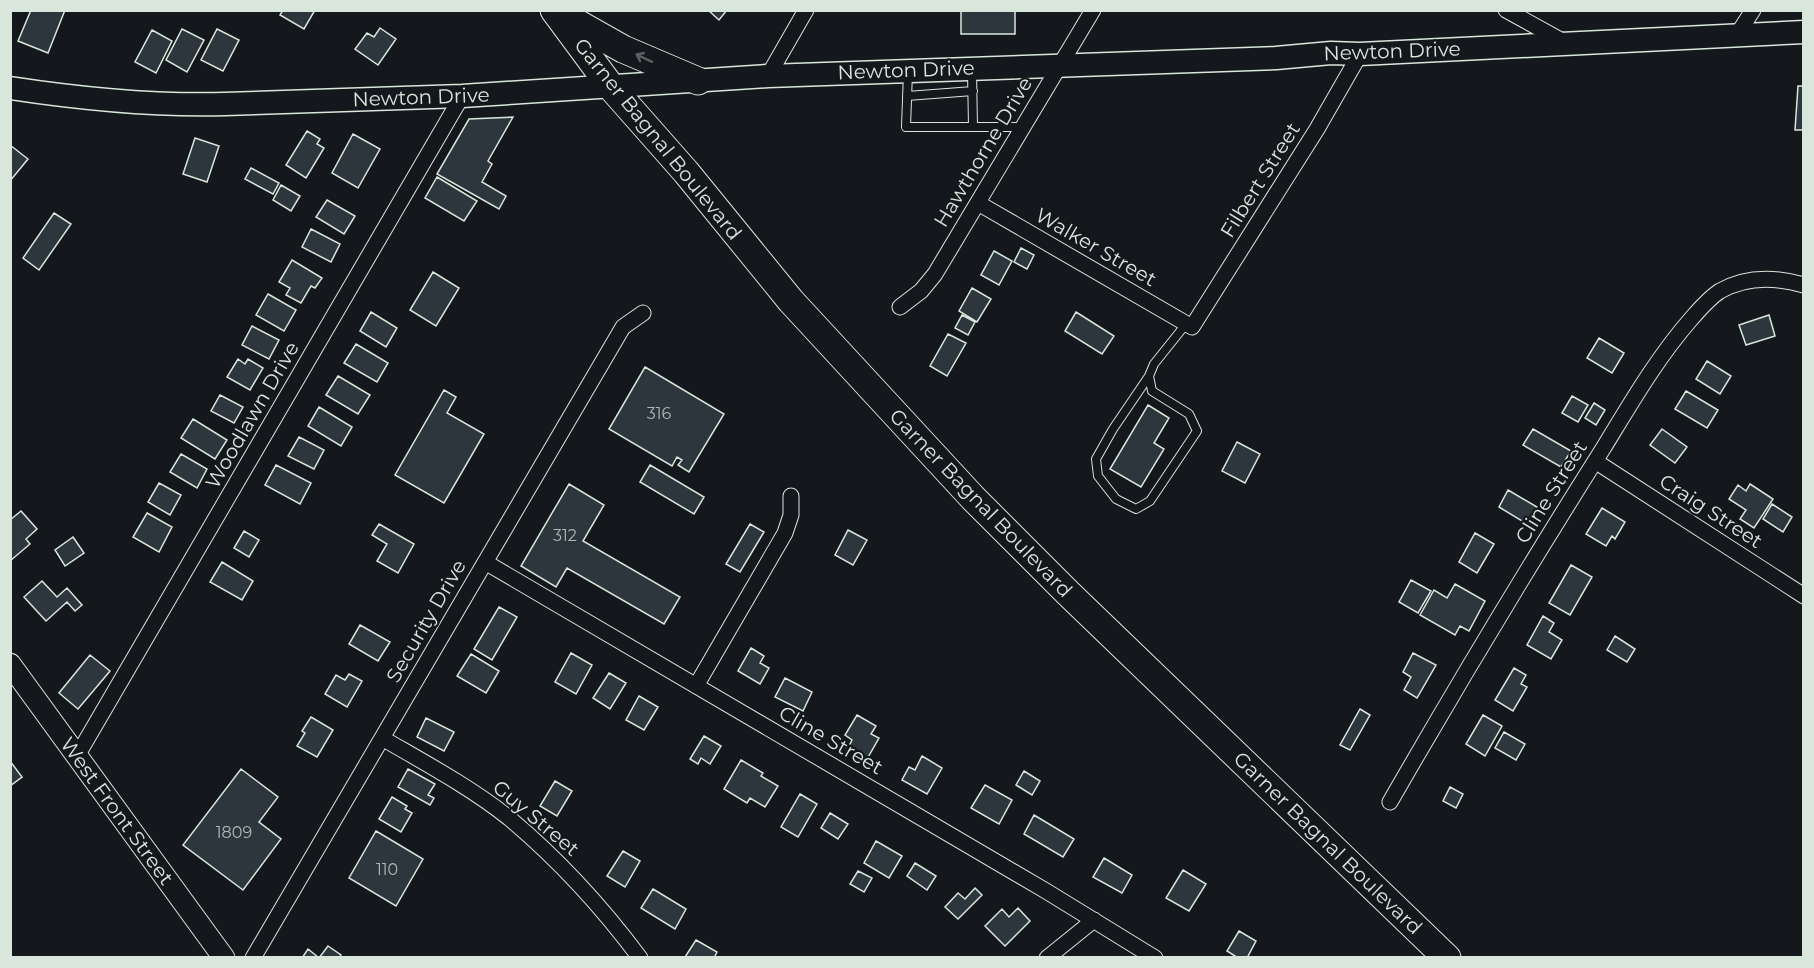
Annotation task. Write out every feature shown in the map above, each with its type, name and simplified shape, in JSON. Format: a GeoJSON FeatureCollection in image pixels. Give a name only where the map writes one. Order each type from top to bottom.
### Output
{"type":"FeatureCollection","features":[{"type":"Feature","properties":{"kind":"highway"},"geometry":{"type":"LineString","coordinates":[[554,10],[623,49],[698,81]]}},
{"type":"Feature","properties":{"kind":"highway","name":"Garner Bagnal Boulevard"},"geometry":{"type":"LineString","coordinates":[[554,10],[610,87],[686,172],[791,301],[973,498],[1068,593],[1447,957]]}},
{"type":"Feature","properties":{"kind":"main road","name":"Newton Drive"},"geometry":{"type":"LineString","coordinates":[[10,88],[90,100],[190,105],[462,96],[768,76],[1276,58],[1331,53],[1360,54],[1803,32]]}},
{"type":"Feature","properties":{"kind":"main road","name":"West Front Street"},"geometry":{"type":"LineString","coordinates":[[10,663],[224,957]]}},
{"type":"Feature","properties":{"kind":"street"},"geometry":{"type":"LineString","coordinates":[[768,76],[806,10]]}},
{"type":"Feature","properties":{"kind":"street","name":"Hawthorne Drive"},"geometry":{"type":"LineString","coordinates":[[900,307],[921,291],[935,274],[1093,10]]}},
{"type":"Feature","properties":{"kind":"street"},"geometry":{"type":"LineString","coordinates":[[1506,10],[1565,43]]}},
{"type":"Feature","properties":{"kind":"street"},"geometry":{"type":"LineString","coordinates":[[1737,35],[1753,10]]}},
{"type":"Feature","properties":{"kind":"street","name":"Filbert Street"},"geometry":{"type":"LineString","coordinates":[[1189,325],[1317,129],[1360,54]]}},
{"type":"Feature","properties":{"kind":"street","name":"Woodlawn Drive"},"geometry":{"type":"LineString","coordinates":[[77,756],[462,96]]}},
{"type":"Feature","properties":{"kind":"street","name":"Walker Street"},"geometry":{"type":"LineString","coordinates":[[978,203],[1189,325]]}},
{"type":"Feature","properties":{"kind":"street","name":"Cline Street"},"geometry":{"type":"LineString","coordinates":[[1390,802],[1490,630],[1672,340],[1700,308],[1718,292],[1738,282],[1763,279],[1787,280],[1803,285]]}},
{"type":"Feature","properties":{"kind":"street","name":"Security Drive"},"geometry":{"type":"LineString","coordinates":[[253,957],[623,327],[643,313]]}},
{"type":"Feature","properties":{"kind":"street","name":"Craig Street"},"geometry":{"type":"LineString","coordinates":[[1595,461],[1803,596]]}},
{"type":"Feature","properties":{"kind":"street"},"geometry":{"type":"LineString","coordinates":[[696,686],[785,533],[791,515],[791,496]]}},
{"type":"Feature","properties":{"kind":"street","name":"Cline Street"},"geometry":{"type":"LineString","coordinates":[[485,562],[1155,957]]}},
{"type":"Feature","properties":{"kind":"street","name":"Guy Street"},"geometry":{"type":"LineString","coordinates":[[382,738],[447,775],[508,818],[576,880],[640,957]]}},
{"type":"Feature","properties":{"kind":"street"},"geometry":{"type":"LineString","coordinates":[[1047,957],[1094,920]]}},
{"type":"Feature","properties":{"kind":"lane"},"geometry":{"type":"LineString","coordinates":[[972,68],[973,127]]}},
{"type":"Feature","properties":{"kind":"lane"},"geometry":{"type":"LineString","coordinates":[[908,70],[906,127],[1023,128]]}},
{"type":"Feature","properties":{"kind":"lane"},"geometry":{"type":"LineString","coordinates":[[907,96],[973,91]]}},
{"type":"Feature","properties":{"kind":"lane"},"geometry":{"type":"LineString","coordinates":[[1149,376],[1152,391],[1189,414],[1197,431],[1150,501],[1136,509],[1116,499],[1098,476],[1096,459],[1113,429],[1149,376],[1154,364],[1189,325]]}},
{"type":"Feature","properties":{"kind":"building"},"geometry":{"type":"Polygon","coordinates":[[[31,10],[65,10],[48,53],[18,41],[31,10]]]}},
{"type":"Feature","properties":{"kind":"building"},"geometry":{"type":"Polygon","coordinates":[[[283,10],[315,10],[304,29],[280,15],[283,10]]]}},
{"type":"Feature","properties":{"kind":"building"},"geometry":{"type":"Polygon","coordinates":[[[708,10],[727,10],[719,20],[708,10]]]}},
{"type":"Feature","properties":{"kind":"building"},"geometry":{"type":"Polygon","coordinates":[[[961,10],[1015,10],[1015,34],[961,34],[961,10]]]}},
{"type":"Feature","properties":{"kind":"building"},"geometry":{"type":"Polygon","coordinates":[[[380,28],[396,39],[378,65],[355,49],[367,33],[374,37],[380,28]]]}},
{"type":"Feature","properties":{"kind":"building"},"geometry":{"type":"Polygon","coordinates":[[[182,29],[204,40],[187,72],[166,60],[182,29]]]}},
{"type":"Feature","properties":{"kind":"building"},"geometry":{"type":"Polygon","coordinates":[[[217,29],[239,40],[223,71],[201,60],[217,29]]]}},
{"type":"Feature","properties":{"kind":"building"},"geometry":{"type":"Polygon","coordinates":[[[152,30],[172,41],[156,73],[135,62],[152,30]]]}},
{"type":"Feature","properties":{"kind":"building"},"geometry":{"type":"Polygon","coordinates":[[[1798,86],[1804,86],[1804,130],[1795,130],[1798,86]]]}},
{"type":"Feature","properties":{"kind":"building"},"geometry":{"type":"Polygon","coordinates":[[[513,117],[488,161],[492,164],[482,182],[506,196],[499,209],[437,174],[469,119],[513,117]]]}},
{"type":"Feature","properties":{"kind":"building"},"geometry":{"type":"Polygon","coordinates":[[[307,131],[320,139],[317,144],[324,148],[306,178],[286,165],[307,131]]]}},
{"type":"Feature","properties":{"kind":"building"},"geometry":{"type":"Polygon","coordinates":[[[353,134],[380,149],[358,188],[332,173],[353,134]]]}},
{"type":"Feature","properties":{"kind":"building"},"geometry":{"type":"Polygon","coordinates":[[[195,138],[219,146],[207,182],[183,174],[195,138]]]}},
{"type":"Feature","properties":{"kind":"building"},"geometry":{"type":"Polygon","coordinates":[[[10,145],[28,159],[10,181],[10,145]]]}},
{"type":"Feature","properties":{"kind":"building"},"geometry":{"type":"Polygon","coordinates":[[[251,168],[279,183],[273,194],[245,179],[251,168]]]}},
{"type":"Feature","properties":{"kind":"building"},"geometry":{"type":"Polygon","coordinates":[[[437,177],[477,201],[464,221],[425,198],[437,177]]]}},
{"type":"Feature","properties":{"kind":"building"},"geometry":{"type":"Polygon","coordinates":[[[281,185],[300,196],[291,211],[273,200],[281,185]]]}},
{"type":"Feature","properties":{"kind":"building"},"geometry":{"type":"Polygon","coordinates":[[[327,200],[355,216],[344,234],[316,217],[327,200]]]}},
{"type":"Feature","properties":{"kind":"building"},"geometry":{"type":"Polygon","coordinates":[[[54,213],[71,224],[39,270],[23,258],[54,213]]]}},
{"type":"Feature","properties":{"kind":"building"},"geometry":{"type":"Polygon","coordinates":[[[311,229],[340,244],[331,262],[302,247],[311,229]]]}},
{"type":"Feature","properties":{"kind":"building"},"geometry":{"type":"Polygon","coordinates":[[[1021,248],[1034,255],[1027,269],[1014,262],[1021,248]]]}},
{"type":"Feature","properties":{"kind":"building"},"geometry":{"type":"Polygon","coordinates":[[[994,251],[1012,261],[999,285],[981,275],[994,251]]]}},
{"type":"Feature","properties":{"kind":"building"},"geometry":{"type":"Polygon","coordinates":[[[292,260],[322,278],[315,288],[311,286],[301,303],[286,295],[290,288],[279,282],[292,260]]]}},
{"type":"Feature","properties":{"kind":"building"},"geometry":{"type":"Polygon","coordinates":[[[433,272],[459,288],[436,326],[410,310],[433,272]]]}},
{"type":"Feature","properties":{"kind":"building"},"geometry":{"type":"Polygon","coordinates":[[[972,288],[991,299],[977,322],[959,311],[972,288]]]}},
{"type":"Feature","properties":{"kind":"building"},"geometry":{"type":"Polygon","coordinates":[[[268,294],[296,310],[284,331],[256,315],[268,294]]]}},
{"type":"Feature","properties":{"kind":"building"},"geometry":{"type":"Polygon","coordinates":[[[371,312],[397,328],[386,347],[360,331],[371,312]]]}},
{"type":"Feature","properties":{"kind":"building"},"geometry":{"type":"Polygon","coordinates":[[[1076,312],[1114,336],[1102,354],[1065,331],[1076,312]]]}},
{"type":"Feature","properties":{"kind":"building"},"geometry":{"type":"Polygon","coordinates":[[[962,315],[975,322],[968,335],[955,328],[962,315]]]}},
{"type":"Feature","properties":{"kind":"building"},"geometry":{"type":"Polygon","coordinates":[[[1769,315],[1775,336],[1746,345],[1739,325],[1769,315]]]}},
{"type":"Feature","properties":{"kind":"building"},"geometry":{"type":"Polygon","coordinates":[[[252,326],[279,340],[269,359],[242,345],[252,326]]]}},
{"type":"Feature","properties":{"kind":"building"},"geometry":{"type":"Polygon","coordinates":[[[948,334],[966,343],[947,376],[930,366],[948,334]]]}},
{"type":"Feature","properties":{"kind":"building"},"geometry":{"type":"Polygon","coordinates":[[[1599,338],[1624,353],[1612,373],[1587,358],[1599,338]]]}},
{"type":"Feature","properties":{"kind":"building"},"geometry":{"type":"Polygon","coordinates":[[[356,344],[388,363],[377,382],[344,363],[356,344]]]}},
{"type":"Feature","properties":{"kind":"building"},"geometry":{"type":"Polygon","coordinates":[[[238,359],[245,364],[248,359],[263,368],[250,390],[227,377],[238,359]]]}},
{"type":"Feature","properties":{"kind":"building"},"geometry":{"type":"Polygon","coordinates":[[[1707,361],[1731,376],[1720,394],[1696,379],[1707,361]]]}},
{"type":"Feature","properties":{"kind":"building"},"geometry":{"type":"Polygon","coordinates":[[[645,367],[724,414],[689,472],[678,465],[682,460],[677,457],[672,466],[609,429],[645,367]]]}},
{"type":"Feature","properties":{"kind":"building"},"geometry":{"type":"Polygon","coordinates":[[[338,376],[370,395],[358,414],[326,395],[338,376]]]}},
{"type":"Feature","properties":{"kind":"building"},"geometry":{"type":"Polygon","coordinates":[[[444,390],[456,397],[447,413],[484,434],[444,503],[395,475],[444,390]]]}},
{"type":"Feature","properties":{"kind":"building"},"geometry":{"type":"Polygon","coordinates":[[[1686,391],[1718,410],[1707,428],[1675,409],[1686,391]]]}},
{"type":"Feature","properties":{"kind":"building"},"geometry":{"type":"Polygon","coordinates":[[[220,395],[243,407],[234,423],[211,411],[220,395]]]}},
{"type":"Feature","properties":{"kind":"building"},"geometry":{"type":"Polygon","coordinates":[[[1572,396],[1588,405],[1578,422],[1562,413],[1572,396]]]}},
{"type":"Feature","properties":{"kind":"building"},"geometry":{"type":"Polygon","coordinates":[[[1594,403],[1605,410],[1596,425],[1585,418],[1594,403]]]}},
{"type":"Feature","properties":{"kind":"building"},"geometry":{"type":"Polygon","coordinates":[[[1148,405],[1169,418],[1154,443],[1164,449],[1141,487],[1110,469],[1148,405]]]}},
{"type":"Feature","properties":{"kind":"building"},"geometry":{"type":"Polygon","coordinates":[[[319,407],[352,427],[341,446],[308,426],[319,407]]]}},
{"type":"Feature","properties":{"kind":"building"},"geometry":{"type":"Polygon","coordinates":[[[193,419],[227,440],[215,459],[181,438],[193,419]]]}},
{"type":"Feature","properties":{"kind":"building"},"geometry":{"type":"Polygon","coordinates":[[[1533,429],[1571,451],[1561,467],[1523,445],[1533,429]]]}},
{"type":"Feature","properties":{"kind":"building"},"geometry":{"type":"Polygon","coordinates":[[[1662,429],[1687,447],[1675,463],[1650,445],[1662,429]]]}},
{"type":"Feature","properties":{"kind":"building"},"geometry":{"type":"Polygon","coordinates":[[[299,437],[324,450],[314,469],[288,456],[299,437]]]}},
{"type":"Feature","properties":{"kind":"building"},"geometry":{"type":"Polygon","coordinates":[[[1237,442],[1260,454],[1245,483],[1222,471],[1237,442]]]}},
{"type":"Feature","properties":{"kind":"building"},"geometry":{"type":"Polygon","coordinates":[[[181,454],[207,469],[197,488],[170,472],[181,454]]]}},
{"type":"Feature","properties":{"kind":"building"},"geometry":{"type":"Polygon","coordinates":[[[276,465],[311,483],[300,504],[265,485],[276,465]]]}},
{"type":"Feature","properties":{"kind":"building"},"geometry":{"type":"Polygon","coordinates":[[[650,465],[704,497],[694,514],[640,482],[650,465]]]}},
{"type":"Feature","properties":{"kind":"building"},"geometry":{"type":"Polygon","coordinates":[[[159,483],[181,495],[170,515],[148,502],[159,483]]]}},
{"type":"Feature","properties":{"kind":"building"},"geometry":{"type":"Polygon","coordinates":[[[569,484],[604,505],[583,541],[680,597],[664,624],[567,568],[556,587],[521,566],[569,484]]]}},
{"type":"Feature","properties":{"kind":"building"},"geometry":{"type":"Polygon","coordinates":[[[1750,484],[1773,499],[1754,528],[1740,519],[1746,510],[1729,499],[1738,485],[1746,491],[1750,484]]]}},
{"type":"Feature","properties":{"kind":"building"},"geometry":{"type":"Polygon","coordinates":[[[1508,490],[1537,507],[1527,524],[1499,507],[1508,490]]]}},
{"type":"Feature","properties":{"kind":"building"},"geometry":{"type":"Polygon","coordinates":[[[1772,504],[1792,517],[1783,532],[1763,519],[1772,504]]]}},
{"type":"Feature","properties":{"kind":"building"},"geometry":{"type":"Polygon","coordinates":[[[1602,508],[1625,522],[1615,539],[1612,536],[1606,546],[1586,534],[1602,508]]]}},
{"type":"Feature","properties":{"kind":"building"},"geometry":{"type":"Polygon","coordinates":[[[21,511],[37,529],[26,539],[30,544],[10,561],[10,520],[21,511]]]}},
{"type":"Feature","properties":{"kind":"building"},"geometry":{"type":"Polygon","coordinates":[[[147,513],[172,527],[159,552],[133,537],[147,513]]]}},
{"type":"Feature","properties":{"kind":"building"},"geometry":{"type":"Polygon","coordinates":[[[379,524],[414,544],[398,573],[377,561],[387,544],[372,535],[379,524]]]}},
{"type":"Feature","properties":{"kind":"building"},"geometry":{"type":"Polygon","coordinates":[[[750,524],[764,532],[740,572],[726,564],[750,524]]]}},
{"type":"Feature","properties":{"kind":"building"},"geometry":{"type":"Polygon","coordinates":[[[848,530],[867,540],[853,565],[835,555],[848,530]]]}},
{"type":"Feature","properties":{"kind":"building"},"geometry":{"type":"Polygon","coordinates":[[[244,531],[259,540],[249,557],[234,548],[244,531]]]}},
{"type":"Feature","properties":{"kind":"building"},"geometry":{"type":"Polygon","coordinates":[[[1475,533],[1494,544],[1477,573],[1459,562],[1475,533]]]}},
{"type":"Feature","properties":{"kind":"building"},"geometry":{"type":"Polygon","coordinates":[[[73,537],[84,553],[65,566],[55,550],[73,537]]]}},
{"type":"Feature","properties":{"kind":"building"},"geometry":{"type":"Polygon","coordinates":[[[222,562],[253,581],[242,600],[210,582],[222,562]]]}},
{"type":"Feature","properties":{"kind":"building"},"geometry":{"type":"Polygon","coordinates":[[[1571,565],[1592,577],[1570,615],[1549,603],[1571,565]]]}},
{"type":"Feature","properties":{"kind":"building"},"geometry":{"type":"Polygon","coordinates":[[[1411,580],[1431,591],[1418,613],[1399,602],[1411,580]]]}},
{"type":"Feature","properties":{"kind":"building"},"geometry":{"type":"Polygon","coordinates":[[[42,581],[57,597],[67,588],[82,605],[75,611],[67,602],[46,621],[24,597],[42,581]]]}},
{"type":"Feature","properties":{"kind":"building"},"geometry":{"type":"Polygon","coordinates":[[[1455,584],[1485,601],[1469,631],[1460,626],[1455,635],[1420,615],[1434,590],[1447,598],[1455,584]]]}},
{"type":"Feature","properties":{"kind":"building"},"geometry":{"type":"Polygon","coordinates":[[[499,607],[517,617],[492,660],[474,649],[499,607]]]}},
{"type":"Feature","properties":{"kind":"building"},"geometry":{"type":"Polygon","coordinates":[[[1543,616],[1554,623],[1549,632],[1562,640],[1551,659],[1527,645],[1543,616]]]}},
{"type":"Feature","properties":{"kind":"building"},"geometry":{"type":"Polygon","coordinates":[[[360,625],[390,642],[378,661],[349,644],[360,625]]]}},
{"type":"Feature","properties":{"kind":"building"},"geometry":{"type":"Polygon","coordinates":[[[1615,636],[1635,649],[1627,662],[1607,650],[1615,636]]]}},
{"type":"Feature","properties":{"kind":"building"},"geometry":{"type":"Polygon","coordinates":[[[751,648],[764,656],[760,663],[769,668],[760,684],[738,671],[751,648]]]}},
{"type":"Feature","properties":{"kind":"building"},"geometry":{"type":"Polygon","coordinates":[[[571,653],[592,665],[576,694],[555,682],[571,653]]]}},
{"type":"Feature","properties":{"kind":"building"},"geometry":{"type":"Polygon","coordinates":[[[1413,653],[1436,665],[1417,698],[1404,690],[1411,677],[1403,672],[1413,653]]]}},
{"type":"Feature","properties":{"kind":"building"},"geometry":{"type":"Polygon","coordinates":[[[471,654],[499,671],[486,693],[457,676],[471,654]]]}},
{"type":"Feature","properties":{"kind":"building"},"geometry":{"type":"Polygon","coordinates":[[[90,655],[110,671],[78,709],[59,693],[90,655]]]}},
{"type":"Feature","properties":{"kind":"building"},"geometry":{"type":"Polygon","coordinates":[[[1514,668],[1526,675],[1521,684],[1527,687],[1513,711],[1495,700],[1514,668]]]}},
{"type":"Feature","properties":{"kind":"building"},"geometry":{"type":"Polygon","coordinates":[[[609,673],[626,683],[610,709],[593,698],[609,673]]]}},
{"type":"Feature","properties":{"kind":"building"},"geometry":{"type":"Polygon","coordinates":[[[349,674],[362,681],[347,707],[325,694],[336,675],[345,680],[349,674]]]}},
{"type":"Feature","properties":{"kind":"building"},"geometry":{"type":"Polygon","coordinates":[[[785,678],[812,692],[803,711],[775,697],[785,678]]]}},
{"type":"Feature","properties":{"kind":"building"},"geometry":{"type":"Polygon","coordinates":[[[639,696],[658,707],[644,730],[626,720],[639,696]]]}},
{"type":"Feature","properties":{"kind":"building"},"geometry":{"type":"Polygon","coordinates":[[[1360,709],[1370,715],[1350,750],[1340,745],[1360,709]]]}},
{"type":"Feature","properties":{"kind":"building"},"geometry":{"type":"Polygon","coordinates":[[[857,715],[876,726],[871,734],[879,738],[867,759],[848,748],[852,740],[845,735],[857,715]]]}},
{"type":"Feature","properties":{"kind":"building"},"geometry":{"type":"Polygon","coordinates":[[[1483,715],[1502,726],[1485,756],[1466,744],[1483,715]]]}},
{"type":"Feature","properties":{"kind":"building"},"geometry":{"type":"Polygon","coordinates":[[[311,717],[333,730],[317,757],[297,746],[305,733],[302,731],[311,717]]]}},
{"type":"Feature","properties":{"kind":"building"},"geometry":{"type":"Polygon","coordinates":[[[426,718],[454,732],[444,751],[417,737],[426,718]]]}},
{"type":"Feature","properties":{"kind":"building"},"geometry":{"type":"Polygon","coordinates":[[[1504,732],[1525,744],[1516,760],[1495,748],[1504,732]]]}},
{"type":"Feature","properties":{"kind":"building"},"geometry":{"type":"Polygon","coordinates":[[[704,736],[721,746],[710,764],[701,758],[698,764],[690,759],[704,736]]]}},
{"type":"Feature","properties":{"kind":"building"},"geometry":{"type":"Polygon","coordinates":[[[922,756],[942,768],[927,794],[902,780],[909,767],[915,770],[922,756]]]}},
{"type":"Feature","properties":{"kind":"building"},"geometry":{"type":"Polygon","coordinates":[[[741,760],[763,773],[761,776],[778,786],[765,807],[750,798],[747,803],[724,789],[741,760]]]}},
{"type":"Feature","properties":{"kind":"building"},"geometry":{"type":"Polygon","coordinates":[[[10,761],[22,777],[10,786],[10,761]]]}},
{"type":"Feature","properties":{"kind":"building"},"geometry":{"type":"Polygon","coordinates":[[[241,769],[278,797],[259,822],[281,839],[243,890],[183,845],[241,769]]]}},
{"type":"Feature","properties":{"kind":"building"},"geometry":{"type":"Polygon","coordinates":[[[408,769],[435,784],[428,795],[434,798],[430,805],[398,787],[408,769]]]}},
{"type":"Feature","properties":{"kind":"building"},"geometry":{"type":"Polygon","coordinates":[[[1024,771],[1040,781],[1032,795],[1016,785],[1024,771]]]}},
{"type":"Feature","properties":{"kind":"building"},"geometry":{"type":"Polygon","coordinates":[[[555,781],[572,791],[557,816],[540,806],[555,781]]]}},
{"type":"Feature","properties":{"kind":"building"},"geometry":{"type":"Polygon","coordinates":[[[985,785],[1012,800],[999,824],[971,808],[985,785]]]}},
{"type":"Feature","properties":{"kind":"building"},"geometry":{"type":"Polygon","coordinates":[[[1450,787],[1463,794],[1456,808],[1443,801],[1450,787]]]}},
{"type":"Feature","properties":{"kind":"building"},"geometry":{"type":"Polygon","coordinates":[[[800,794],[817,804],[798,837],[781,827],[800,794]]]}},
{"type":"Feature","properties":{"kind":"building"},"geometry":{"type":"Polygon","coordinates":[[[392,797],[407,806],[405,809],[412,813],[401,832],[379,819],[392,797]]]}},
{"type":"Feature","properties":{"kind":"building"},"geometry":{"type":"Polygon","coordinates":[[[830,813],[848,824],[838,839],[821,828],[830,813]]]}},
{"type":"Feature","properties":{"kind":"building"},"geometry":{"type":"Polygon","coordinates":[[[1034,815],[1074,839],[1063,857],[1024,834],[1034,815]]]}},
{"type":"Feature","properties":{"kind":"building"},"geometry":{"type":"Polygon","coordinates":[[[376,831],[423,859],[396,906],[349,878],[376,831]]]}},
{"type":"Feature","properties":{"kind":"building"},"geometry":{"type":"Polygon","coordinates":[[[876,841],[902,856],[889,878],[864,863],[876,841]]]}},
{"type":"Feature","properties":{"kind":"building"},"geometry":{"type":"Polygon","coordinates":[[[623,851],[640,861],[625,887],[607,876],[623,851]]]}},
{"type":"Feature","properties":{"kind":"building"},"geometry":{"type":"Polygon","coordinates":[[[1104,858],[1132,875],[1122,893],[1093,877],[1104,858]]]}},
{"type":"Feature","properties":{"kind":"building"},"geometry":{"type":"Polygon","coordinates":[[[915,863],[936,876],[927,890],[907,876],[915,863]]]}},
{"type":"Feature","properties":{"kind":"building"},"geometry":{"type":"Polygon","coordinates":[[[1183,870],[1206,884],[1189,911],[1166,898],[1183,870]]]}},
{"type":"Feature","properties":{"kind":"building"},"geometry":{"type":"Polygon","coordinates":[[[858,871],[872,878],[864,892],[850,884],[858,871]]]}},
{"type":"Feature","properties":{"kind":"building"},"geometry":{"type":"Polygon","coordinates":[[[975,888],[982,895],[958,919],[945,907],[958,893],[965,899],[975,888]]]}},
{"type":"Feature","properties":{"kind":"building"},"geometry":{"type":"Polygon","coordinates":[[[653,889],[686,909],[675,929],[641,908],[653,889]]]}},
{"type":"Feature","properties":{"kind":"building"},"geometry":{"type":"Polygon","coordinates":[[[1018,908],[1030,921],[1005,946],[985,926],[1002,909],[1009,917],[1018,908]]]}},
{"type":"Feature","properties":{"kind":"building"},"geometry":{"type":"Polygon","coordinates":[[[1239,931],[1256,941],[1247,958],[1238,958],[1227,951],[1239,931]]]}},
{"type":"Feature","properties":{"kind":"building"},"geometry":{"type":"Polygon","coordinates":[[[696,940],[717,952],[714,958],[685,957],[696,940]]]}},
{"type":"Feature","properties":{"kind":"building"},"geometry":{"type":"Polygon","coordinates":[[[328,946],[341,955],[339,958],[319,958],[328,946]]]}},
{"type":"Feature","properties":{"kind":"building"},"geometry":{"type":"Polygon","coordinates":[[[308,949],[319,958],[302,958],[308,949]]]}}]}
